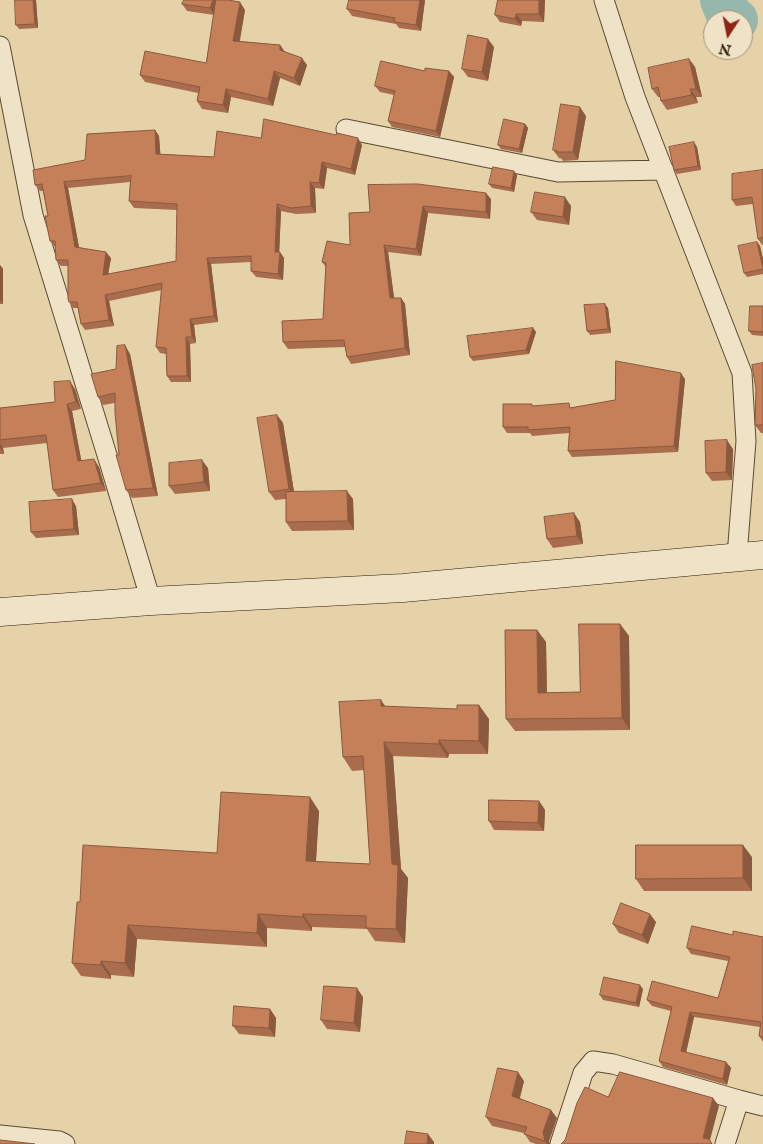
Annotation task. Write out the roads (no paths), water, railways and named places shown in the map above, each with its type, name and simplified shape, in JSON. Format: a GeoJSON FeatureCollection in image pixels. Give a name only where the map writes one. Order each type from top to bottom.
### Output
{"type":"FeatureCollection","features":[{"type":"Feature","properties":{"kind":"street"},"geometry":{"type":"LineString","coordinates":[[0,612],[150,601],[403,588],[750,556],[742,373],[635,97],[604,0]]}},
{"type":"Feature","properties":{"kind":"street"},"geometry":{"type":"LineString","coordinates":[[0,46],[33,215],[150,601]]}},
{"type":"Feature","properties":{"kind":"street"},"geometry":{"type":"LineString","coordinates":[[346,129],[558,172],[664,170]]}},
{"type":"Feature","properties":{"kind":"street"},"geometry":{"type":"LineString","coordinates":[[560,1144],[583,1073],[593,1061],[613,1064],[763,1106]]}},
{"type":"Feature","properties":{"kind":"street"},"geometry":{"type":"LineString","coordinates":[[725,1144],[739,1100]]}},
{"type":"Feature","properties":{"kind":"street"},"geometry":{"type":"LineString","coordinates":[[0,1135],[59,1141],[65,1144]]}},
{"type":"Feature","properties":{"kind":"waterway"},"geometry":{"type":"LineString","coordinates":[[722,0],[726,10]]}}]}
